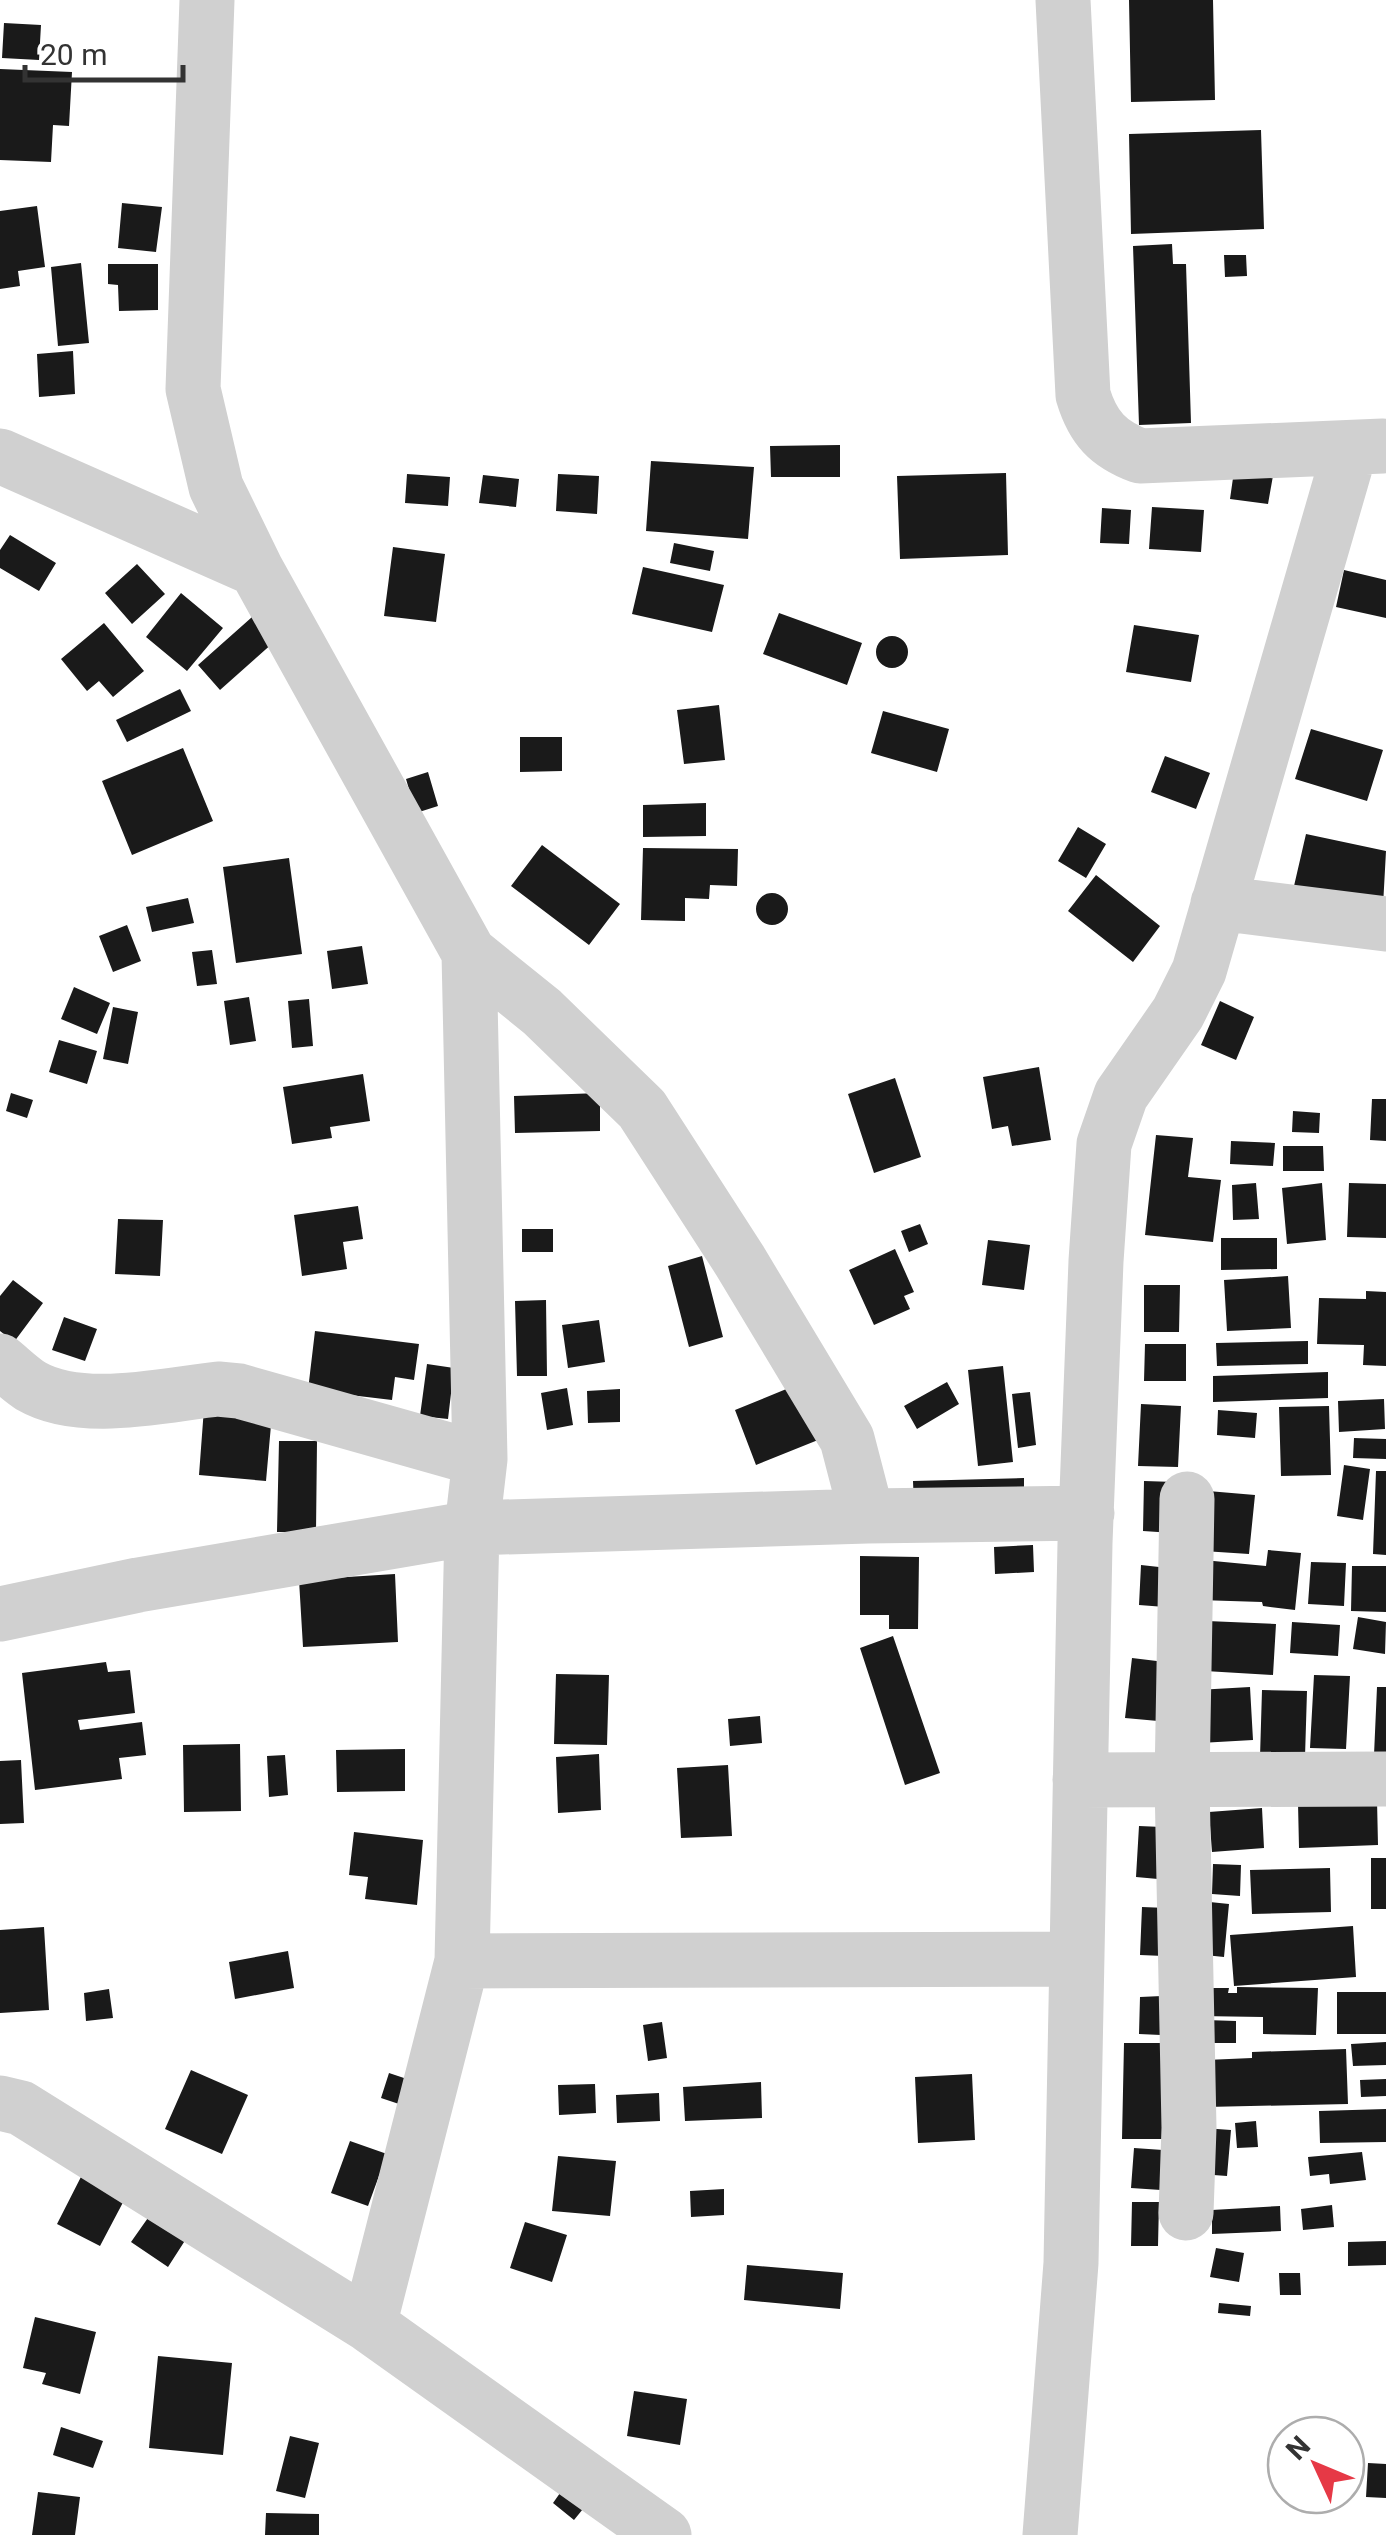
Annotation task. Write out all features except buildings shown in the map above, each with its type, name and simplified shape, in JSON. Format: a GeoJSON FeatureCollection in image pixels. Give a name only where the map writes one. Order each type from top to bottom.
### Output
{"type":"FeatureCollection","features":[{"type":"Feature","properties":{"kind":"street"},"geometry":{"type":"LineString","coordinates":[[208,0],[193,389],[216,486],[256,569],[470,953],[542,1012],[642,1109],[847,1438],[868,1516]]}},
{"type":"Feature","properties":{"kind":"street"},"geometry":{"type":"LineString","coordinates":[[1050,2535],[1071,2263],[1087,1512],[1104,1144],[1121,1095],[1190,993],[1368,448],[1140,456],[1119,448],[1096,426],[1084,395],[1063,0]]}},
{"type":"Feature","properties":{"kind":"street"},"geometry":{"type":"LineString","coordinates":[[0,456],[256,569]]}},
{"type":"Feature","properties":{"kind":"street"},"geometry":{"type":"LineString","coordinates":[[1218,903],[1386,924]]}},
{"type":"Feature","properties":{"kind":"street"},"geometry":{"type":"LineString","coordinates":[[369,2325],[462,1961],[472,1528],[480,1459],[470,953]]}},
{"type":"Feature","properties":{"kind":"street"},"geometry":{"type":"LineString","coordinates":[[0,1361],[30,1386],[56,1397],[90,1402],[218,1389],[239,1392],[480,1459]]}},
{"type":"Feature","properties":{"kind":"street"},"geometry":{"type":"LineString","coordinates":[[1186,2213],[1189,2128],[1182,1782],[1187,1499]]}},
{"type":"Feature","properties":{"kind":"street"},"geometry":{"type":"LineString","coordinates":[[0,1614],[138,1585],[472,1528],[1087,1512]]}},
{"type":"Feature","properties":{"kind":"street"},"geometry":{"type":"LineString","coordinates":[[1080,1780],[1386,1779]]}},
{"type":"Feature","properties":{"kind":"street"},"geometry":{"type":"LineString","coordinates":[[462,1961],[1075,1959]]}},
{"type":"Feature","properties":{"kind":"street"},"geometry":{"type":"LineString","coordinates":[[0,2103],[21,2108],[369,2325],[664,2535]]}}]}
